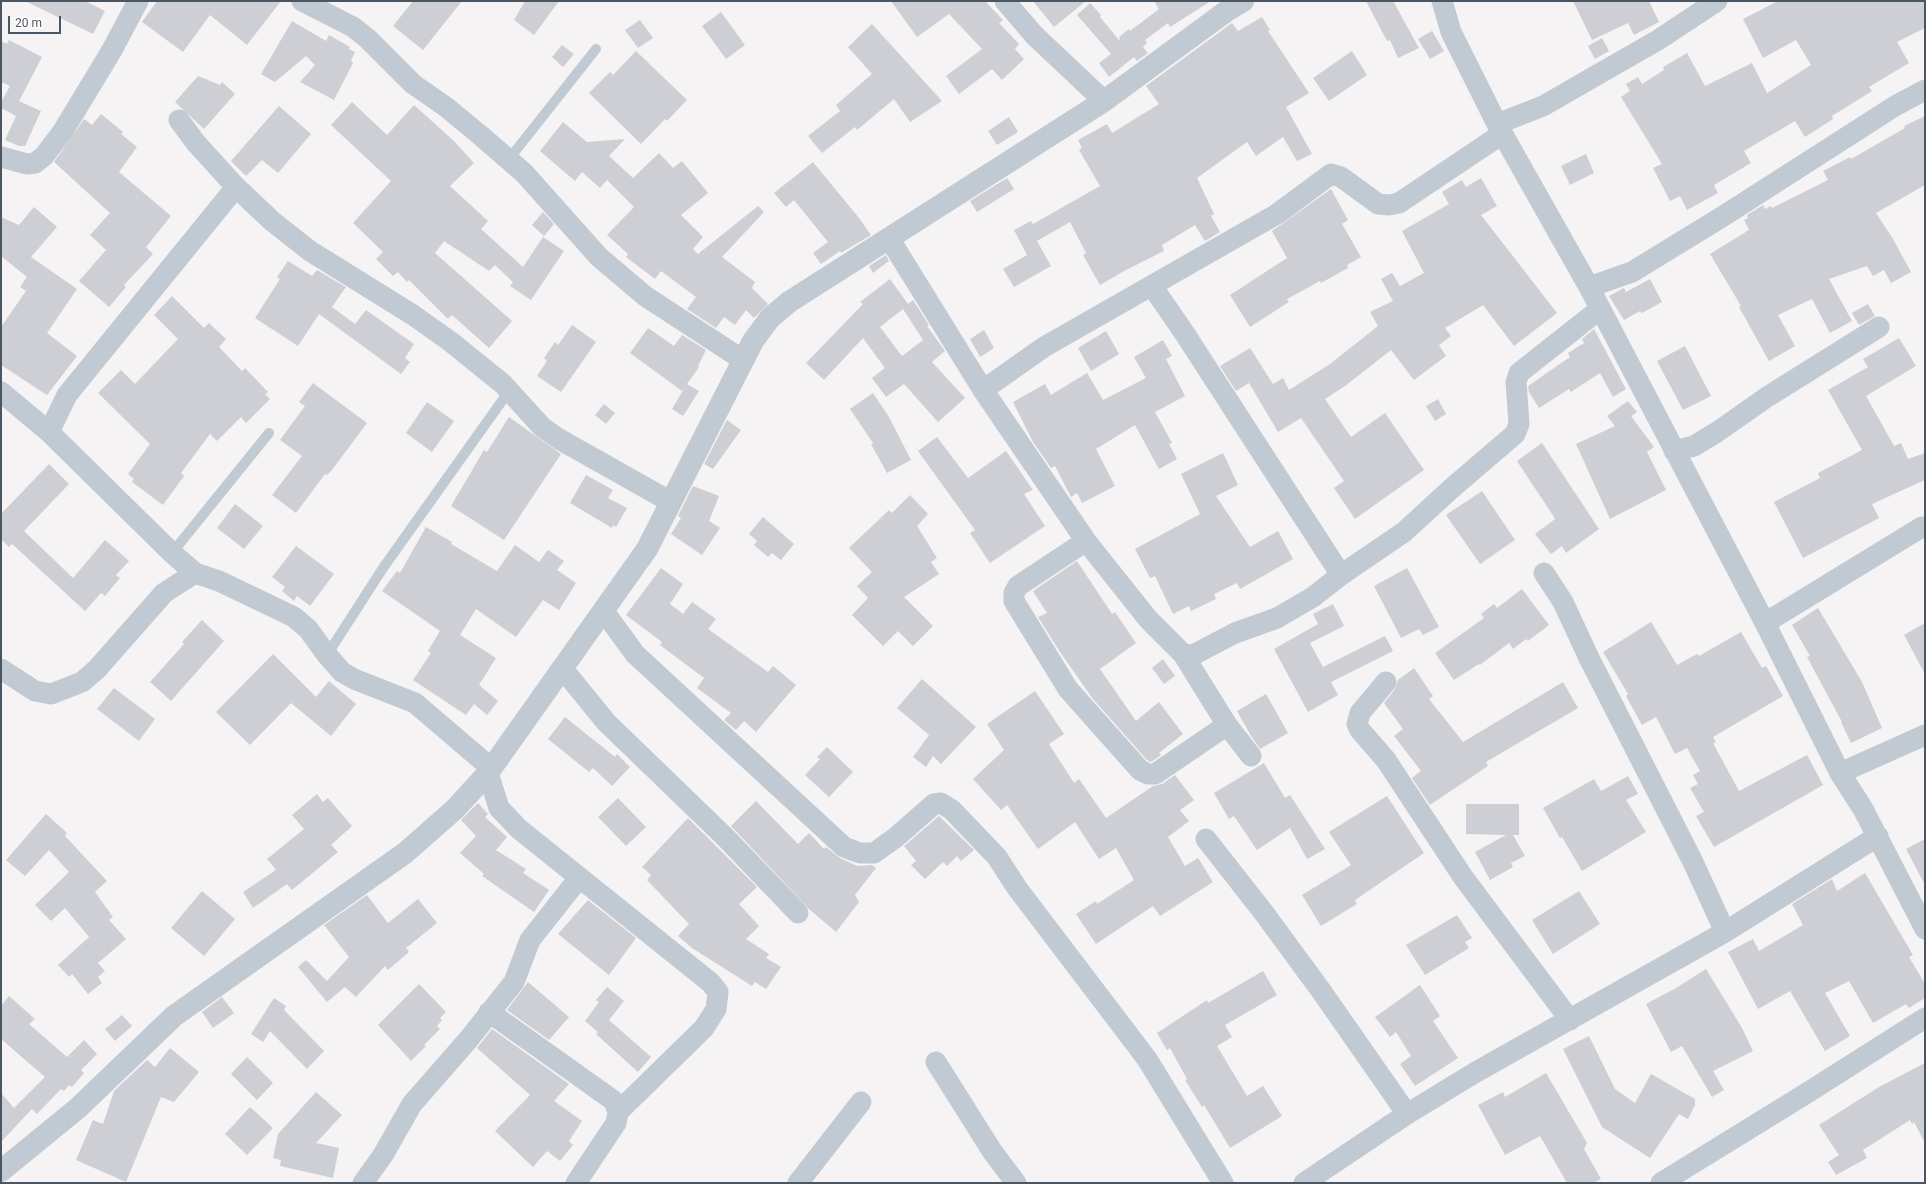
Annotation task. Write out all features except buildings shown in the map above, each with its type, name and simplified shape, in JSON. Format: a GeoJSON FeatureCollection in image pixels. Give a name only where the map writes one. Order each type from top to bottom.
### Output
{"type":"FeatureCollection","features":[{"type":"Feature","properties":{"kind":"street"},"geometry":{"type":"LineString","coordinates":[[1,157],[27,164],[35,163],[44,156],[63,131],[112,50],[138,1]]}},
{"type":"Feature","properties":{"kind":"street"},"geometry":{"type":"LineString","coordinates":[[302,1],[353,27],[367,38],[413,84],[446,107],[524,173],[599,257],[645,296],[743,360]]}},
{"type":"Feature","properties":{"kind":"street"},"geometry":{"type":"LineString","coordinates":[[1005,1],[1034,35],[1104,101]]}},
{"type":"Feature","properties":{"kind":"street"},"geometry":{"type":"LineString","coordinates":[[1,1171],[78,1108],[174,1016],[405,853],[455,809],[489,771],[647,549],[753,341],[770,318],[789,302],[1104,101],[1228,10],[1243,1]]}},
{"type":"Feature","properties":{"kind":"street"},"geometry":{"type":"LineString","coordinates":[[1442,1],[1451,32],[1500,129],[1589,287],[1765,623],[1840,774],[1878,836],[1925,929]]}},
{"type":"Feature","properties":{"kind":"street"},"geometry":{"type":"LineString","coordinates":[[983,390],[1044,347],[1152,286],[1172,272],[1277,214],[1331,174],[1342,177],[1378,204],[1389,205],[1399,203],[1500,129],[1658,40],[1717,1]]}},
{"type":"Feature","properties":{"kind":"street"},"geometry":{"type":"LineString","coordinates":[[1589,287],[1632,272],[1725,215],[1895,106],[1925,90]]}},
{"type":"Feature","properties":{"kind":"street"},"geometry":{"type":"LineString","coordinates":[[179,120],[196,143],[236,187],[272,221],[310,251],[413,315],[451,342],[509,391],[548,431],[671,502]]}},
{"type":"Feature","properties":{"kind":"street"},"geometry":{"type":"LineString","coordinates":[[49,432],[67,395],[236,187]]}},
{"type":"Feature","properties":{"kind":"street"},"geometry":{"type":"LineString","coordinates":[[889,238],[983,390],[1086,541],[1148,619],[1183,654],[1227,725],[1251,756]]}},
{"type":"Feature","properties":{"kind":"street"},"geometry":{"type":"LineString","coordinates":[[1152,286],[1185,334],[1341,575]]}},
{"type":"Feature","properties":{"kind":"street"},"geometry":{"type":"LineString","coordinates":[[1183,654],[1194,655],[1235,633],[1277,618],[1314,597],[1341,575],[1404,532],[1452,488],[1515,434],[1519,424],[1516,382],[1519,373],[1600,309]]}},
{"type":"Feature","properties":{"kind":"street"},"geometry":{"type":"LineString","coordinates":[[1674,451],[1694,446],[1767,397],[1879,327]]}},
{"type":"Feature","properties":{"kind":"street"},"geometry":{"type":"LineString","coordinates":[[1,392],[49,432],[172,553],[195,573],[219,581],[294,617],[308,628],[327,656],[342,672],[354,679],[415,703],[489,771],[499,808],[518,829],[711,983],[718,992],[716,1009],[704,1028],[618,1112]]}},
{"type":"Feature","properties":{"kind":"street"},"geometry":{"type":"LineString","coordinates":[[1765,623],[1922,527]]}},
{"type":"Feature","properties":{"kind":"street"},"geometry":{"type":"LineString","coordinates":[[1086,541],[1018,586],[1014,592],[1014,601],[1068,689],[1140,770],[1148,774],[1155,774],[1227,725]]}},
{"type":"Feature","properties":{"kind":"street"},"geometry":{"type":"LineString","coordinates":[[1,669],[35,691],[51,694],[82,682],[97,669],[164,593],[195,573]]}},
{"type":"Feature","properties":{"kind":"street"},"geometry":{"type":"LineString","coordinates":[[1544,573],[1563,602],[1589,658],[1693,862],[1725,932]]}},
{"type":"Feature","properties":{"kind":"street"},"geometry":{"type":"LineString","coordinates":[[603,610],[635,654],[844,847],[860,853],[874,853],[895,838],[934,804],[941,803],[952,810],[997,857],[1017,888],[1147,1059],[1223,1183]]}},
{"type":"Feature","properties":{"kind":"street"},"geometry":{"type":"LineString","coordinates":[[562,668],[606,722],[726,838],[798,913]]}},
{"type":"Feature","properties":{"kind":"street"},"geometry":{"type":"LineString","coordinates":[[1386,682],[1360,713],[1358,724],[1360,730],[1386,760],[1464,877],[1570,1020]]}},
{"type":"Feature","properties":{"kind":"street"},"geometry":{"type":"LineString","coordinates":[[1840,774],[1925,735]]}},
{"type":"Feature","properties":{"kind":"street"},"geometry":{"type":"LineString","coordinates":[[1304,1183],[1406,1114],[1476,1072],[1725,932],[1878,836]]}},
{"type":"Feature","properties":{"kind":"street"},"geometry":{"type":"LineString","coordinates":[[1206,839],[1282,937],[1406,1114]]}},
{"type":"Feature","properties":{"kind":"street"},"geometry":{"type":"LineString","coordinates":[[363,1183],[383,1155],[412,1104],[468,1040],[514,982],[530,940],[579,878]]}},
{"type":"Feature","properties":{"kind":"street"},"geometry":{"type":"LineString","coordinates":[[489,1012],[614,1101],[618,1112],[616,1123],[576,1183]]}},
{"type":"Feature","properties":{"kind":"street"},"geometry":{"type":"LineString","coordinates":[[1660,1183],[1807,1093],[1925,1018]]}},
{"type":"Feature","properties":{"kind":"street"},"geometry":{"type":"LineString","coordinates":[[936,1062],[988,1144],[1016,1183]]}},
{"type":"Feature","properties":{"kind":"street"},"geometry":{"type":"LineString","coordinates":[[798,1183],[861,1102]]}},
{"type":"Feature","properties":{"kind":"lane"},"geometry":{"type":"LineString","coordinates":[[509,159],[596,49]]}},
{"type":"Feature","properties":{"kind":"lane"},"geometry":{"type":"LineString","coordinates":[[327,656],[383,568],[509,391]]}},
{"type":"Feature","properties":{"kind":"lane"},"geometry":{"type":"LineString","coordinates":[[172,553],[269,433]]}}]}
